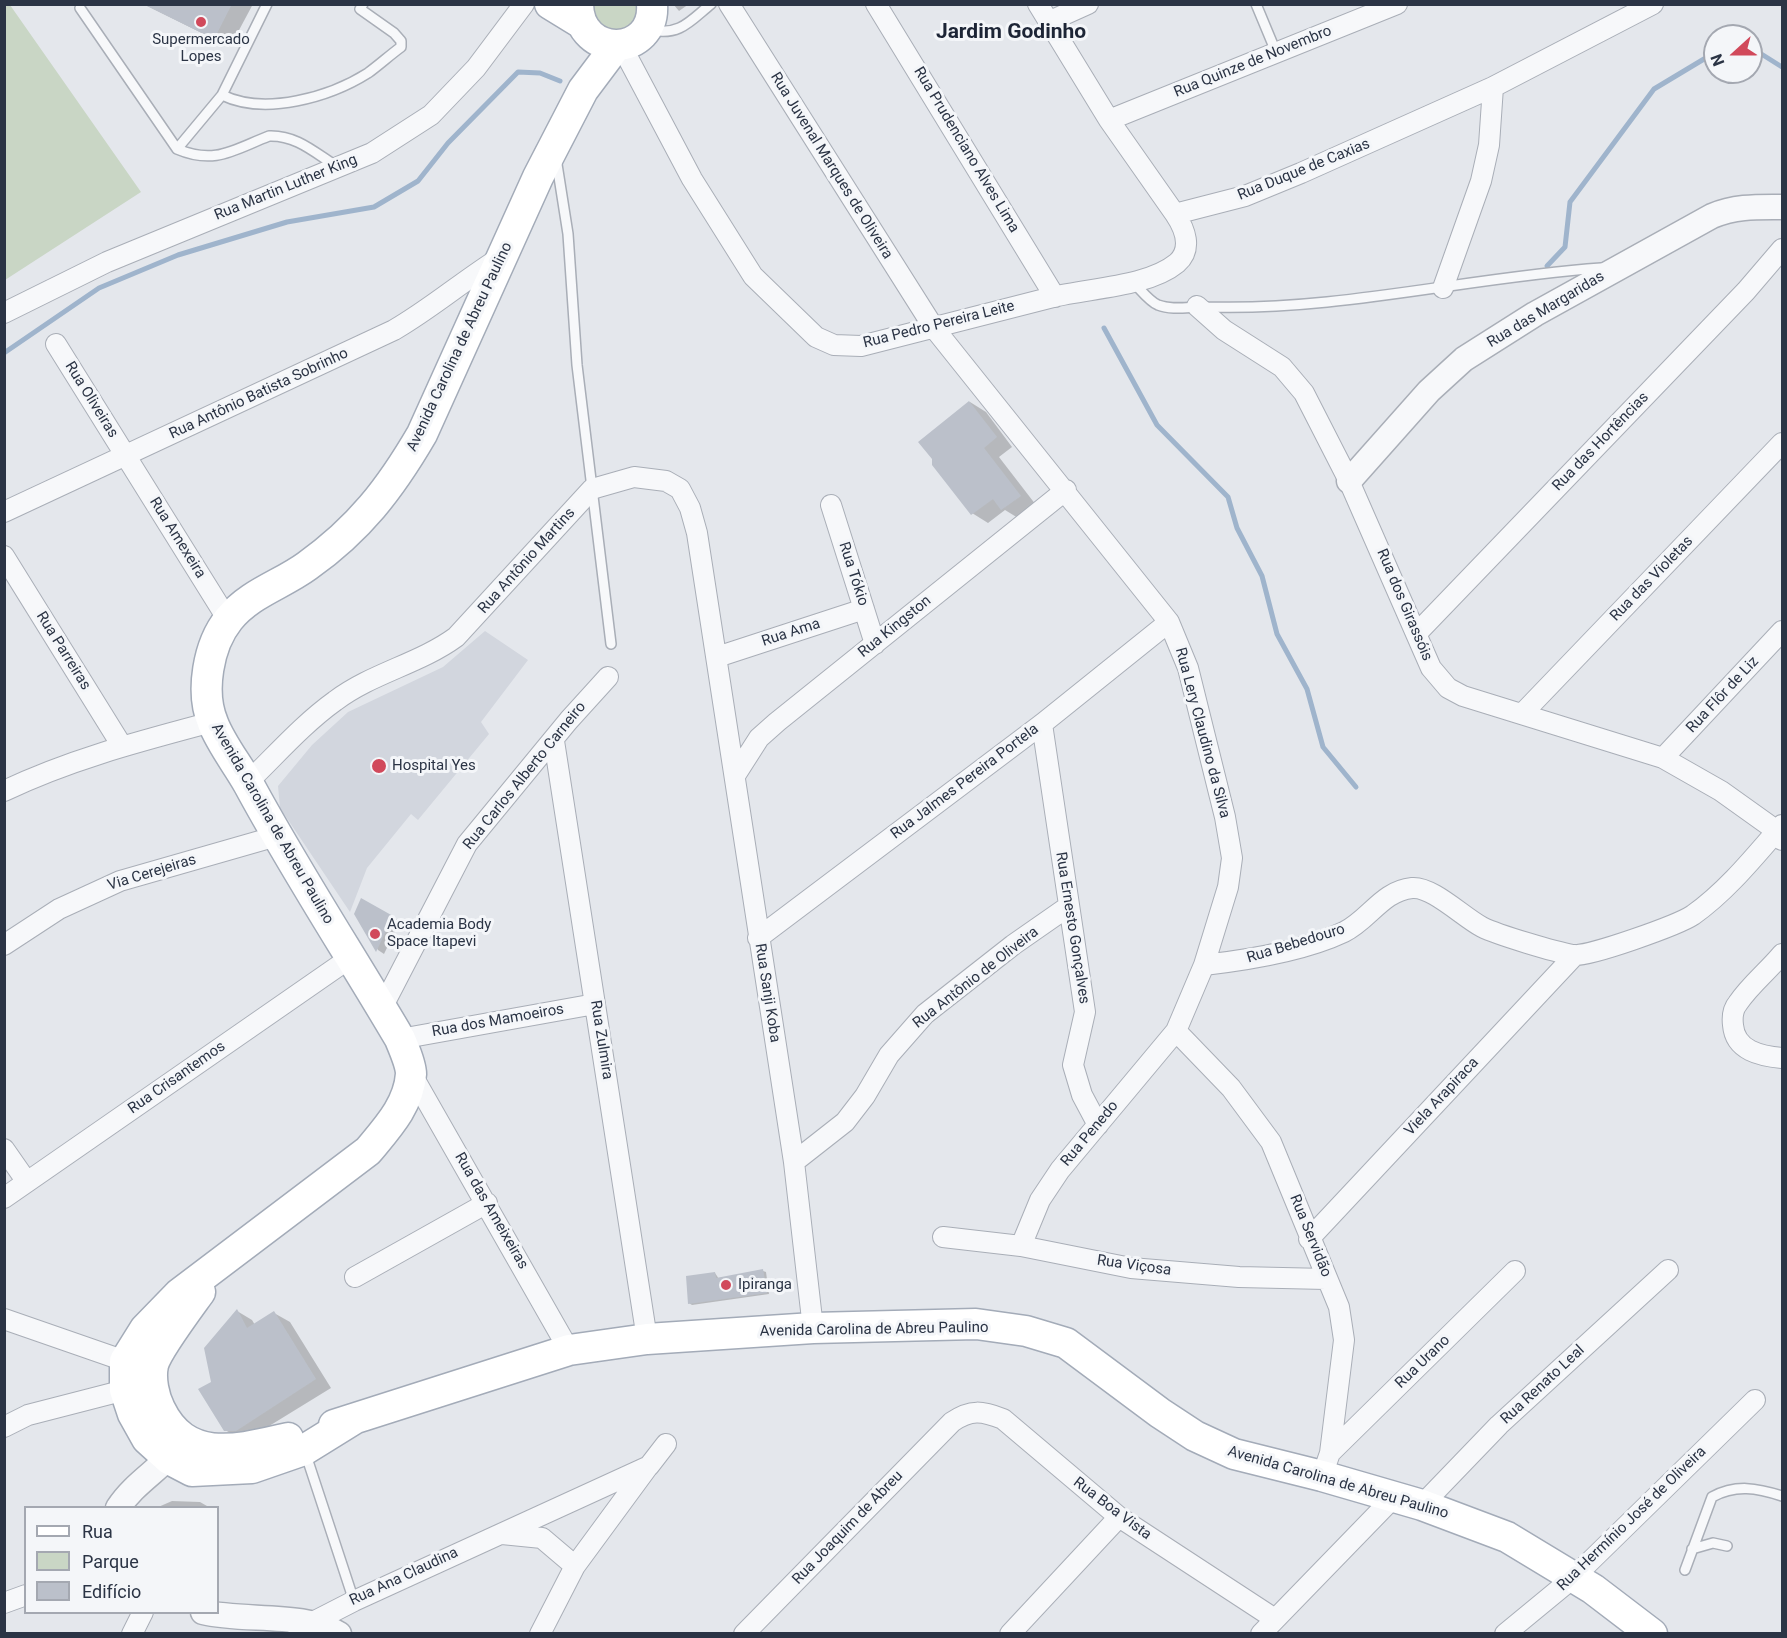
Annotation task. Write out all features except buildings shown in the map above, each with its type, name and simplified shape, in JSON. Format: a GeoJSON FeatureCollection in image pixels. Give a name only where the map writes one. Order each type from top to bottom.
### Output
{"type":"FeatureCollection","features":[{"type":"Feature","properties":{"kind":"main road"},"geometry":{"type":"LineString","coordinates":[[550,4],[582,20],[605,44],[634,31]]}},
{"type":"Feature","properties":{"kind":"main road","name":"Avenida Carolina de Abreu Paulino"},"geometry":{"type":"LineString","coordinates":[[582,20],[584,90]]}},
{"type":"Feature","properties":{"kind":"main road","name":"Avenida Carolina de Abreu Paulino"},"geometry":{"type":"LineString","coordinates":[[411,1073],[400,1038],[277,836],[212,722],[206,686],[214,645],[228,620],[251,598],[307,567],[363,520],[385,494],[422,434],[501,257],[584,90],[634,31]]}},
{"type":"Feature","properties":{"kind":"main road"},"geometry":{"type":"LineString","coordinates":[[134,1372],[186,1312],[225,1258],[368,1151],[391,1124],[404,1101],[411,1073]]}},
{"type":"Feature","properties":{"kind":"main road","name":"Avenida Carolina de Abreu Paulino"},"geometry":{"type":"LineString","coordinates":[[177,1449],[199,1447],[218,1450],[246,1447],[354,1419],[569,1350],[646,1338],[813,1328],[976,1324],[1026,1331],[1066,1343],[1195,1436],[1234,1454],[1326,1464],[1393,1498],[1422,1505],[1507,1537],[1573,1578],[1652,1634]]}},
{"type":"Feature","properties":{"kind":"main road","name":"Avenida Carolina de Abreu Paulino"},"geometry":{"type":"LineString","coordinates":[[134,1372],[153,1384],[158,1404],[177,1449],[192,1471],[252,1468],[304,1450],[354,1419]]}},
{"type":"Feature","properties":{"kind":"street","name":"Rua Martin Luther King"},"geometry":{"type":"LineString","coordinates":[[4,313],[107,262],[372,153],[431,115],[476,68],[524,4]]}},
{"type":"Feature","properties":{"kind":"street","name":"Rua Juvenal Marques de Oliveira"},"geometry":{"type":"LineString","coordinates":[[729,4],[934,328]]}},
{"type":"Feature","properties":{"kind":"street","name":"Rua Prudenciano Alves Lima"},"geometry":{"type":"LineString","coordinates":[[876,4],[1055,297]]}},
{"type":"Feature","properties":{"kind":"street"},"geometry":{"type":"LineString","coordinates":[[1038,4],[1109,120],[1175,214]]}},
{"type":"Feature","properties":{"kind":"street"},"geometry":{"type":"LineString","coordinates":[[1048,22],[1088,4]]}},
{"type":"Feature","properties":{"kind":"street","name":"Rua Quinze de Novembro"},"geometry":{"type":"LineString","coordinates":[[1109,120],[1397,4]]}},
{"type":"Feature","properties":{"kind":"street","name":"Rua Duque de Caxias"},"geometry":{"type":"LineString","coordinates":[[1175,214],[1254,192],[1493,87],[1653,4]]}},
{"type":"Feature","properties":{"kind":"street","name":"Rua Pedro Pereira Leite"},"geometry":{"type":"LineString","coordinates":[[634,31],[692,179],[753,276],[816,338],[834,345],[861,346],[1055,297],[1133,282],[1166,270],[1184,255],[1186,234],[1175,214]]}},
{"type":"Feature","properties":{"kind":"street"},"geometry":{"type":"LineString","coordinates":[[1443,288],[1481,182],[1489,145],[1493,87]]}},
{"type":"Feature","properties":{"kind":"street","name":"Rua das Margaridas"},"geometry":{"type":"LineString","coordinates":[[1349,481],[1430,391],[1464,359],[1618,267],[1728,209],[1748,206],[1782,207]]}},
{"type":"Feature","properties":{"kind":"street","name":"Rua das Hortências"},"geometry":{"type":"LineString","coordinates":[[1417,633],[1746,291],[1782,249]]}},
{"type":"Feature","properties":{"kind":"street","name":"Rua Antônio Batista Sobrinho"},"geometry":{"type":"LineString","coordinates":[[4,512],[394,330],[428,310],[468,278],[501,257]]}},
{"type":"Feature","properties":{"kind":"street","name":"Rua dos Girassóis"},"geometry":{"type":"LineString","coordinates":[[1197,306],[1224,330],[1293,377],[1349,481],[1431,668],[1448,688],[1463,696],[1663,758],[1721,791],[1781,832]]}},
{"type":"Feature","properties":{"kind":"street","name":"Rua Lery Claudino da Silva"},"geometry":{"type":"LineString","coordinates":[[934,328],[1169,622],[1188,668],[1218,786],[1232,858],[1228,887],[1204,965],[1176,1031]]}},
{"type":"Feature","properties":{"kind":"street","name":"Rua Oliveiras"},"geometry":{"type":"LineString","coordinates":[[56,344],[126,456]]}},
{"type":"Feature","properties":{"kind":"street","name":"Rua das Violetas"},"geometry":{"type":"LineString","coordinates":[[1522,714],[1782,443]]}},
{"type":"Feature","properties":{"kind":"street","name":"Rua Amexeira"},"geometry":{"type":"LineString","coordinates":[[126,456],[228,620]]}},
{"type":"Feature","properties":{"kind":"street"},"geometry":{"type":"LineString","coordinates":[[592,489],[634,477],[666,481],[680,489],[690,508],[697,533],[717,657]]}},
{"type":"Feature","properties":{"kind":"street","name":"Rua Antônio Martins"},"geometry":{"type":"LineString","coordinates":[[248,782],[334,701],[377,675],[436,652],[456,637],[592,489]]}},
{"type":"Feature","properties":{"kind":"street","name":"Rua Kingston"},"geometry":{"type":"LineString","coordinates":[[736,774],[759,738],[1065,490]]}},
{"type":"Feature","properties":{"kind":"street","name":"Rua Tókio"},"geometry":{"type":"LineString","coordinates":[[831,505],[875,644]]}},
{"type":"Feature","properties":{"kind":"street","name":"Rua Parreiras"},"geometry":{"type":"LineString","coordinates":[[4,556],[122,746]]}},
{"type":"Feature","properties":{"kind":"street","name":"Rua Ama"},"geometry":{"type":"LineString","coordinates":[[717,657],[864,609]]}},
{"type":"Feature","properties":{"kind":"street","name":"Rua Jalmes Pereira Portela"},"geometry":{"type":"LineString","coordinates":[[758,938],[1042,724],[1169,622]]}},
{"type":"Feature","properties":{"kind":"street","name":"Rua Flôr de Liz"},"geometry":{"type":"LineString","coordinates":[[1663,758],[1782,631]]}},
{"type":"Feature","properties":{"kind":"street","name":"Rua Sanji Koba"},"geometry":{"type":"LineString","coordinates":[[717,657],[736,774],[758,938],[794,1162],[813,1328]]}},
{"type":"Feature","properties":{"kind":"street","name":"Rua Carlos Alberto Carneiro"},"geometry":{"type":"LineString","coordinates":[[382,1008],[466,844],[554,741],[569,720],[608,677]]}},
{"type":"Feature","properties":{"kind":"street"},"geometry":{"type":"LineString","coordinates":[[4,790],[45,771],[122,746],[212,722]]}},
{"type":"Feature","properties":{"kind":"street","name":"Rua Ernesto Gonçalves"},"geometry":{"type":"LineString","coordinates":[[1042,724],[1085,1012],[1073,1065],[1082,1095],[1098,1125]]}},
{"type":"Feature","properties":{"kind":"street","name":"Rua Zulmira"},"geometry":{"type":"LineString","coordinates":[[554,741],[646,1338]]}},
{"type":"Feature","properties":{"kind":"street"},"geometry":{"type":"LineString","coordinates":[[1575,955],[1669,928],[1692,916],[1781,832]]}},
{"type":"Feature","properties":{"kind":"street","name":"Via Cerejeiras"},"geometry":{"type":"LineString","coordinates":[[4,945],[59,909],[120,880],[277,836]]}},
{"type":"Feature","properties":{"kind":"street","name":"Rua Bebedouro"},"geometry":{"type":"LineString","coordinates":[[1204,965],[1251,960],[1345,932],[1389,896],[1402,889],[1415,887],[1428,891],[1484,928],[1575,955]]}},
{"type":"Feature","properties":{"kind":"street","name":"Rua Antônio de Oliveira"},"geometry":{"type":"LineString","coordinates":[[794,1162],[844,1122],[865,1096],[889,1055],[925,1014],[1013,945],[1069,906]]}},
{"type":"Feature","properties":{"kind":"street"},"geometry":{"type":"LineString","coordinates":[[1782,954],[1736,1004],[1732,1017],[1734,1032],[1741,1044],[1755,1054],[1782,1058]]}},
{"type":"Feature","properties":{"kind":"street","name":"Viela Arapiraca"},"geometry":{"type":"LineString","coordinates":[[1309,1239],[1575,955]]}},
{"type":"Feature","properties":{"kind":"street","name":"Rua Crisantemos"},"geometry":{"type":"LineString","coordinates":[[4,1198],[350,958]]}},
{"type":"Feature","properties":{"kind":"street","name":"Rua dos Mamoeiros"},"geometry":{"type":"LineString","coordinates":[[400,1038],[595,1004]]}},
{"type":"Feature","properties":{"kind":"street","name":"Rua Penedo"},"geometry":{"type":"LineString","coordinates":[[1021,1246],[1040,1200],[1060,1170],[1176,1031]]}},
{"type":"Feature","properties":{"kind":"street","name":"Rua Servidão"},"geometry":{"type":"LineString","coordinates":[[1176,1031],[1231,1088],[1271,1142],[1309,1239],[1339,1307],[1344,1340],[1326,1464]]}},
{"type":"Feature","properties":{"kind":"street","name":"Rua das Ameixeiras"},"geometry":{"type":"LineString","coordinates":[[411,1073],[569,1350]]}},
{"type":"Feature","properties":{"kind":"street"},"geometry":{"type":"LineString","coordinates":[[4,1149],[27,1182]]}},
{"type":"Feature","properties":{"kind":"street"},"geometry":{"type":"LineString","coordinates":[[355,1277],[487,1203]]}},
{"type":"Feature","properties":{"kind":"street","name":"Rua Viçosa"},"geometry":{"type":"LineString","coordinates":[[944,1237],[1021,1246],[1131,1268],[1239,1277],[1326,1279]]}},
{"type":"Feature","properties":{"kind":"street","name":"Rua Renato Leal"},"geometry":{"type":"LineString","coordinates":[[1422,1505],[1499,1425],[1668,1270]]}},
{"type":"Feature","properties":{"kind":"street","name":"Rua Urano"},"geometry":{"type":"LineString","coordinates":[[1326,1464],[1515,1271]]}},
{"type":"Feature","properties":{"kind":"street"},"geometry":{"type":"LineString","coordinates":[[4,1319],[134,1372]]}},
{"type":"Feature","properties":{"kind":"street"},"geometry":{"type":"LineString","coordinates":[[4,1427],[134,1372]]}},
{"type":"Feature","properties":{"kind":"street","name":"Rua Hermínio José de Oliveira"},"geometry":{"type":"LineString","coordinates":[[1505,1634],[1573,1578],[1755,1400]]}},
{"type":"Feature","properties":{"kind":"street","name":"Rua Boa Vista"},"geometry":{"type":"LineString","coordinates":[[952,1422],[964,1413],[982,1411],[1003,1419],[1119,1517],[1275,1619]]}},
{"type":"Feature","properties":{"kind":"street","name":"Rua Joaquim de Abreu"},"geometry":{"type":"LineString","coordinates":[[744,1634],[952,1422]]}},
{"type":"Feature","properties":{"kind":"street","name":"Rua Ana Claudina"},"geometry":{"type":"LineString","coordinates":[[540,1634],[575,1566],[666,1444]]}},
{"type":"Feature","properties":{"kind":"street"},"geometry":{"type":"LineString","coordinates":[[119,1506],[126,1496],[177,1449]]}},
{"type":"Feature","properties":{"kind":"street","name":"Rua Ana Claudina"},"geometry":{"type":"LineString","coordinates":[[305,1628],[354,1601],[496,1534],[649,1466]]}},
{"type":"Feature","properties":{"kind":"street"},"geometry":{"type":"LineString","coordinates":[[1261,1634],[1393,1498]]}},
{"type":"Feature","properties":{"kind":"street"},"geometry":{"type":"LineString","coordinates":[[1010,1634],[1119,1517]]}},
{"type":"Feature","properties":{"kind":"street","name":"Rua Ana Claudina"},"geometry":{"type":"LineString","coordinates":[[496,1534],[527,1535],[542,1539],[575,1566]]}},
{"type":"Feature","properties":{"kind":"street"},"geometry":{"type":"LineString","coordinates":[[4,1603],[24,1596]]}},
{"type":"Feature","properties":{"kind":"street"},"geometry":{"type":"LineString","coordinates":[[132,1634],[142,1614]]}},
{"type":"Feature","properties":{"kind":"street"},"geometry":{"type":"LineString","coordinates":[[216,1614],[339,1634]]}},
{"type":"Feature","properties":{"kind":"street"},"geometry":{"type":"LineString","coordinates":[[250,1619],[282,1634]]}},
{"type":"Feature","properties":{"kind":"lane"},"geometry":{"type":"LineString","coordinates":[[177,148],[222,95],[267,4]]}},
{"type":"Feature","properties":{"kind":"lane"},"geometry":{"type":"LineString","coordinates":[[222,95],[244,102],[286,101],[319,96],[368,73],[400,46],[401,41],[394,33],[360,9],[363,4]]}},
{"type":"Feature","properties":{"kind":"lane"},"geometry":{"type":"LineString","coordinates":[[634,31],[666,33],[677,31],[711,4]]}},
{"type":"Feature","properties":{"kind":"lane"},"geometry":{"type":"LineString","coordinates":[[1256,4],[1276,52]]}},
{"type":"Feature","properties":{"kind":"lane"},"geometry":{"type":"LineString","coordinates":[[80,8],[177,148],[196,157],[214,157],[269,136],[278,136],[294,138],[336,166]]}},
{"type":"Feature","properties":{"kind":"lane"},"geometry":{"type":"LineString","coordinates":[[555,147],[568,234],[577,365],[611,644]]}},
{"type":"Feature","properties":{"kind":"lane"},"geometry":{"type":"LineString","coordinates":[[1133,282],[1157,304],[1172,308],[1197,306],[1260,308],[1443,288],[1554,271],[1618,267]]}},
{"type":"Feature","properties":{"kind":"lane"},"geometry":{"type":"LineString","coordinates":[[304,1450],[354,1601]]}},
{"type":"Feature","properties":{"kind":"lane"},"geometry":{"type":"LineString","coordinates":[[1685,1570],[1712,1497],[1728,1488],[1757,1488],[1782,1496]]}},
{"type":"Feature","properties":{"kind":"lane"},"geometry":{"type":"LineString","coordinates":[[1692,1549],[1713,1543],[1727,1546]]}},
{"type":"Feature","properties":{"kind":"shaded area","name":"Hospital Yes"},"geometry":{"type":"Polygon","coordinates":[[[485,631],[528,660],[481,722],[489,734],[418,820],[411,814],[367,868],[350,912],[280,808],[278,786],[312,745],[348,712],[443,667],[485,631]]]}},
{"type":"Feature","properties":{"kind":"green space"},"geometry":{"type":"Polygon","coordinates":[[[641,4],[630,29],[605,33],[587,5],[641,4]]]}},
{"type":"Feature","properties":{"kind":"green space"},"geometry":{"type":"Polygon","coordinates":[[[4,5],[10,5],[141,192],[5,280],[4,5]]]}},
{"type":"Feature","properties":{"kind":"waterway"},"geometry":{"type":"LineString","coordinates":[[1763,55],[1782,67]]}},
{"type":"Feature","properties":{"kind":"waterway"},"geometry":{"type":"LineString","coordinates":[[1547,266],[1565,247],[1570,202],[1654,89],[1703,60]]}},
{"type":"Feature","properties":{"kind":"waterway"},"geometry":{"type":"LineString","coordinates":[[4,353],[99,288],[178,255],[287,222],[374,207],[418,181],[448,143],[518,72],[540,73],[560,81]]}},
{"type":"Feature","properties":{"kind":"waterway"},"geometry":{"type":"LineString","coordinates":[[1104,328],[1157,425],[1228,497],[1237,528],[1262,576],[1277,634],[1307,689],[1323,747],[1356,787]]}},
{"type":"Feature","properties":{"kind":"place","name":"Supermercado Lopes"},"geometry":{"type":"Point","coordinates":[201,22]}},
{"type":"Feature","properties":{"kind":"place","name":"Hospital Yes"},"geometry":{"type":"Point","coordinates":[379,766]}},
{"type":"Feature","properties":{"kind":"place","name":"Academia Body Space Itapevi"},"geometry":{"type":"Point","coordinates":[375,934]}},
{"type":"Feature","properties":{"kind":"place","name":"Ipiranga"},"geometry":{"type":"Point","coordinates":[726,1285]}},
{"type":"Feature","properties":{"kind":"district","name":"Jardim Godinho"},"geometry":{"type":"Point","coordinates":[1011,33]}}]}
